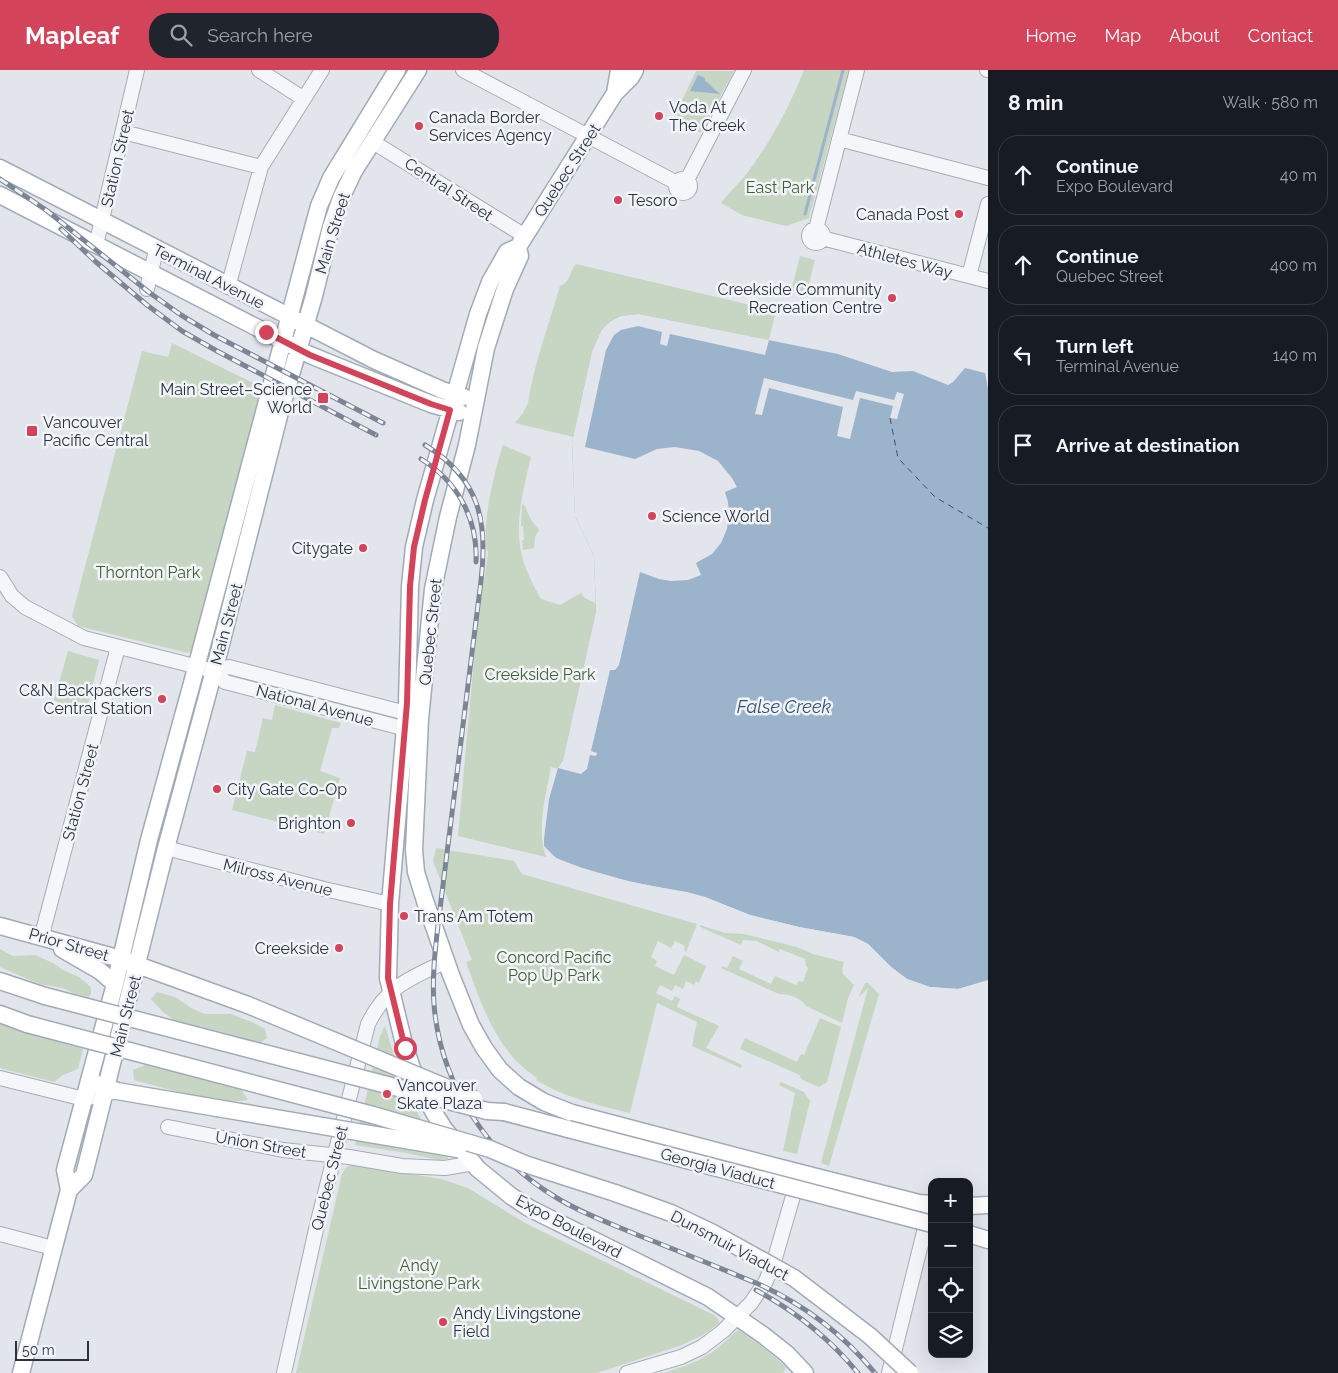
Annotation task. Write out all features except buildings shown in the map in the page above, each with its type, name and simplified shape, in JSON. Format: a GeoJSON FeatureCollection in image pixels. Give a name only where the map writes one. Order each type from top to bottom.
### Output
{"type":"FeatureCollection","features":[{"type":"Feature","properties":{"kind":"main road","name":"Main Street"},"geometry":{"type":"LineString","coordinates":[[21,1373],[69,1190],[65,1170],[115,984],[149,840],[312,228],[326,189],[397,70]]}},
{"type":"Feature","properties":{"kind":"main road","name":"Main Street"},"geometry":{"type":"LineString","coordinates":[[69,1190],[84,1175],[112,1091],[138,965],[166,848],[331,227],[341,198],[354,171],[418,70]]}},
{"type":"Feature","properties":{"kind":"main road","name":"Quebec Street"},"geometry":{"type":"LineString","coordinates":[[615,93],[619,70]]}},
{"type":"Feature","properties":{"kind":"main road","name":"Quebec Street"},"geometry":{"type":"LineString","coordinates":[[391,991],[388,978],[390,904],[413,723],[433,589],[440,550],[492,326],[504,289],[520,256],[522,242],[615,93],[632,77],[635,70]]}},
{"type":"Feature","properties":{"kind":"main road","name":"Terminal Avenue"},"geometry":{"type":"LineString","coordinates":[[0,168],[228,287],[374,360],[442,390],[453,402]]}},
{"type":"Feature","properties":{"kind":"main road","name":"Terminal Avenue"},"geometry":{"type":"LineString","coordinates":[[0,195],[298,349],[431,404],[453,402],[474,409]]}},
{"type":"Feature","properties":{"kind":"main road","name":"Quebec Street"},"geometry":{"type":"LineString","coordinates":[[447,960],[422,894],[415,861],[413,723],[409,657],[410,586],[414,547],[425,500],[486,290],[507,252],[522,242]]}},
{"type":"Feature","properties":{"kind":"main road","name":"Prior Street"},"geometry":{"type":"LineString","coordinates":[[0,926],[121,959],[248,1005],[504,1112]]}},
{"type":"Feature","properties":{"kind":"main road"},"geometry":{"type":"LineString","coordinates":[[43,937],[100,971],[115,984]]}},
{"type":"Feature","properties":{"kind":"main road"},"geometry":{"type":"LineString","coordinates":[[447,960],[471,1025],[484,1048],[509,1079],[544,1102],[572,1113],[800,1173],[928,1203]]}},
{"type":"Feature","properties":{"kind":"main road"},"geometry":{"type":"LineString","coordinates":[[0,981],[45,996],[477,1108],[504,1112]]}},
{"type":"Feature","properties":{"kind":"main road","name":"Expo Boulevard"},"geometry":{"type":"LineString","coordinates":[[391,991],[405,1048],[419,1086],[445,1130],[492,1181],[529,1208],[708,1297],[775,1344],[805,1373]]}},
{"type":"Feature","properties":{"kind":"main road"},"geometry":{"type":"LineString","coordinates":[[0,1014],[27,1024],[373,1115],[490,1149],[525,1164]]}},
{"type":"Feature","properties":{"kind":"main road"},"geometry":{"type":"LineString","coordinates":[[89,1081],[112,1091],[446,1147],[525,1164]]}},
{"type":"Feature","properties":{"kind":"main road","name":"Georgia Viaduct"},"geometry":{"type":"LineString","coordinates":[[504,1112],[928,1223]]}},
{"type":"Feature","properties":{"kind":"main road","name":"Dunsmuir Viaduct"},"geometry":{"type":"LineString","coordinates":[[525,1164],[671,1213],[721,1237],[794,1278],[870,1336],[910,1373]]}},
{"type":"Feature","properties":{"kind":"main road"},"geometry":{"type":"LineString","coordinates":[[973,1206],[988,1205]]}},
{"type":"Feature","properties":{"kind":"main road"},"geometry":{"type":"LineString","coordinates":[[973,1235],[988,1240]]}},
{"type":"Feature","properties":{"kind":"street","name":"Station Street"},"geometry":{"type":"LineString","coordinates":[[96,245],[137,70]]}},
{"type":"Feature","properties":{"kind":"street"},"geometry":{"type":"LineString","coordinates":[[259,70],[304,99]]}},
{"type":"Feature","properties":{"kind":"street"},"geometry":{"type":"LineString","coordinates":[[228,287],[261,167],[322,70]]}},
{"type":"Feature","properties":{"kind":"street"},"geometry":{"type":"LineString","coordinates":[[463,70],[588,137],[682,181],[744,70]]}},
{"type":"Feature","properties":{"kind":"street"},"geometry":{"type":"LineString","coordinates":[[857,70],[839,139],[988,178]]}},
{"type":"Feature","properties":{"kind":"street"},"geometry":{"type":"LineString","coordinates":[[123,132],[261,167]]}},
{"type":"Feature","properties":{"kind":"street","name":"Athletes Way"},"geometry":{"type":"LineString","coordinates":[[839,139],[819,233],[988,281]]}},
{"type":"Feature","properties":{"kind":"street","name":"Central Street"},"geometry":{"type":"LineString","coordinates":[[373,142],[522,242]]}},
{"type":"Feature","properties":{"kind":"street"},"geometry":{"type":"LineString","coordinates":[[969,276],[988,204]]}},
{"type":"Feature","properties":{"kind":"street"},"geometry":{"type":"LineString","coordinates":[[147,289],[156,250]]}},
{"type":"Feature","properties":{"kind":"street","name":"National Avenue"},"geometry":{"type":"LineString","coordinates":[[0,577],[12,596],[25,608],[84,638],[196,668],[214,671],[225,682],[413,723]]}},
{"type":"Feature","properties":{"kind":"street","name":"Station Street"},"geometry":{"type":"LineString","coordinates":[[43,937],[44,927],[118,647]]}},
{"type":"Feature","properties":{"kind":"street","name":"Milross Avenue"},"geometry":{"type":"LineString","coordinates":[[166,848],[390,904]]}},
{"type":"Feature","properties":{"kind":"street","name":"Quebec Street"},"geometry":{"type":"LineString","coordinates":[[284,1373],[317,1225],[368,1024],[374,1011],[391,991],[403,982],[447,960]]}},
{"type":"Feature","properties":{"kind":"street"},"geometry":{"type":"LineString","coordinates":[[0,1078],[84,1099],[112,1091]]}},
{"type":"Feature","properties":{"kind":"street","name":"Union Street"},"geometry":{"type":"LineString","coordinates":[[168,1127],[283,1150],[402,1166],[431,1168],[454,1167],[474,1163]]}},
{"type":"Feature","properties":{"kind":"street"},"geometry":{"type":"LineString","coordinates":[[627,1373],[694,1351],[717,1336],[751,1303],[766,1281],[775,1258],[800,1173]]}},
{"type":"Feature","properties":{"kind":"street"},"geometry":{"type":"LineString","coordinates":[[889,1373],[928,1216]]}},
{"type":"Feature","properties":{"kind":"street"},"geometry":{"type":"LineString","coordinates":[[0,1234],[53,1248]]}},
{"type":"Feature","properties":{"kind":"green space","name":"East Park"},"geometry":{"type":"Polygon","coordinates":[[[804,70],[849,70],[809,218],[786,226],[742,215],[721,203],[744,177],[770,139],[792,98],[804,70]]]}},
{"type":"Feature","properties":{"kind":"green space"},"geometry":{"type":"Polygon","coordinates":[[[696,71],[734,71],[701,132],[690,128],[693,124],[675,115],[696,71]]]}},
{"type":"Feature","properties":{"kind":"green space"},"geometry":{"type":"Polygon","coordinates":[[[800,256],[815,260],[806,295],[791,291],[800,256]]]}},
{"type":"Feature","properties":{"kind":"green space"},"geometry":{"type":"Polygon","coordinates":[[[576,264],[776,311],[765,355],[586,440],[515,423],[528,403],[538,359],[560,286],[566,282],[576,264]]]}},
{"type":"Feature","properties":{"kind":"green space","name":"Thornton Park"},"geometry":{"type":"Polygon","coordinates":[[[172,343],[261,387],[193,649],[188,653],[78,626],[72,616],[142,351],[168,357],[172,343]]]}},
{"type":"Feature","properties":{"kind":"green space","name":"Creekside Park"},"geometry":{"type":"Polygon","coordinates":[[[503,445],[531,457],[524,486],[519,528],[522,557],[541,599],[560,605],[581,593],[585,598],[605,608],[581,774],[551,767],[542,824],[543,846],[546,857],[458,836],[477,627],[488,553],[486,542],[487,515],[503,445]]]}},
{"type":"Feature","properties":{"kind":"green space"},"geometry":{"type":"Polygon","coordinates":[[[522,504],[539,530],[535,537],[534,548],[523,550],[523,526],[521,526],[522,504]]]}},
{"type":"Feature","properties":{"kind":"green space"},"geometry":{"type":"Polygon","coordinates":[[[68,651],[99,660],[85,716],[54,700],[68,651]]]}},
{"type":"Feature","properties":{"kind":"green space"},"geometry":{"type":"Polygon","coordinates":[[[275,705],[341,723],[339,728],[332,728],[320,771],[340,778],[324,834],[232,810],[247,751],[255,752],[263,718],[272,720],[275,705]]]}},
{"type":"Feature","properties":{"kind":"green space","name":"Concord Pacific Pop Up Park"},"geometry":{"type":"Polygon","coordinates":[[[436,848],[514,861],[522,874],[697,924],[686,952],[684,950],[685,946],[675,941],[671,948],[658,941],[651,957],[657,961],[655,966],[674,975],[684,955],[706,966],[699,983],[696,981],[694,985],[686,981],[683,989],[675,985],[672,991],[660,985],[656,993],[672,1001],[675,996],[680,999],[677,1007],[719,1026],[706,1048],[742,1065],[741,1068],[692,1046],[697,1022],[657,1003],[630,1113],[570,1096],[536,1080],[537,1078],[511,1055],[501,1041],[478,995],[466,962],[472,960],[433,861],[436,848]]]}},
{"type":"Feature","properties":{"kind":"green space"},"geometry":{"type":"Polygon","coordinates":[[[700,925],[725,933],[744,934],[797,947],[813,954],[844,962],[843,974],[854,985],[848,998],[842,1023],[806,1006],[801,1000],[779,994],[721,968],[722,966],[727,968],[733,956],[743,961],[739,969],[771,984],[775,976],[796,985],[799,981],[803,982],[808,968],[805,959],[780,949],[779,952],[757,941],[743,940],[741,945],[700,927],[700,925]]]}},
{"type":"Feature","properties":{"kind":"green space"},"geometry":{"type":"Polygon","coordinates":[[[0,949],[13,956],[35,955],[53,963],[79,977],[91,987],[91,994],[89,997],[75,994],[63,988],[39,984],[0,967],[0,949]]]}},
{"type":"Feature","properties":{"kind":"green space"},"geometry":{"type":"Polygon","coordinates":[[[865,983],[868,983],[879,994],[829,1166],[821,1163],[868,988],[859,997],[854,1008],[865,983]]]}},
{"type":"Feature","properties":{"kind":"green space"},"geometry":{"type":"Polygon","coordinates":[[[157,992],[175,997],[193,1009],[205,1014],[231,1014],[254,1023],[265,1029],[267,1038],[260,1043],[174,1020],[151,999],[157,992]]]}},
{"type":"Feature","properties":{"kind":"green space"},"geometry":{"type":"Polygon","coordinates":[[[820,1018],[841,1027],[827,1082],[819,1087],[801,1079],[800,1075],[740,1049],[745,1038],[797,1062],[801,1054],[804,1055],[820,1018]]]}},
{"type":"Feature","properties":{"kind":"green space"},"geometry":{"type":"Polygon","coordinates":[[[0,1022],[10,1027],[83,1049],[78,1069],[63,1075],[54,1082],[0,1068],[0,1022]]]}},
{"type":"Feature","properties":{"kind":"green space","name":"Vancouver Skate Plaza"},"geometry":{"type":"Polygon","coordinates":[[[385,1026],[401,1079],[430,1138],[449,1159],[439,1160],[355,1145],[380,1036],[385,1026]]]}},
{"type":"Feature","properties":{"kind":"green space"},"geometry":{"type":"Polygon","coordinates":[[[148,1064],[233,1086],[242,1091],[248,1100],[236,1101],[207,1098],[134,1080],[133,1070],[148,1064]]]}},
{"type":"Feature","properties":{"kind":"green space"},"geometry":{"type":"Polygon","coordinates":[[[781,1082],[804,1092],[810,1101],[797,1154],[783,1151],[795,1093],[779,1085],[781,1082]]]}},
{"type":"Feature","properties":{"kind":"green space","name":"Andy Livingstone Park"},"geometry":{"type":"Polygon","coordinates":[[[353,1164],[441,1179],[468,1188],[527,1224],[714,1315],[719,1323],[703,1335],[682,1345],[597,1373],[296,1373],[342,1174],[345,1168],[353,1164]]]}},
{"type":"Feature","properties":{"kind":"green space"},"geometry":{"type":"Polygon","coordinates":[[[739,1330],[786,1367],[783,1373],[664,1373],[703,1358],[739,1330]]]}},
{"type":"Feature","properties":{"kind":"water"},"geometry":{"type":"Polygon","coordinates":[[[698,75],[705,78],[705,81],[721,94],[690,91],[698,75]]]}},
{"type":"Feature","properties":{"kind":"water","name":"False Creek"},"geometry":{"type":"Polygon","coordinates":[[[639,314],[838,354],[892,372],[913,371],[948,385],[965,368],[985,373],[988,389],[988,985],[973,985],[958,989],[930,987],[907,979],[891,967],[868,944],[854,937],[799,927],[750,915],[705,897],[614,878],[563,862],[550,854],[544,846],[549,799],[558,768],[563,760],[596,611],[594,556],[575,516],[572,442],[592,351],[602,329],[611,321],[621,316],[639,314]]]}},
{"type":"Feature","properties":{"kind":"pier"},"geometry":{"type":"Polygon","coordinates":[[[639,314],[769,340],[765,355],[670,334],[667,346],[660,344],[662,332],[638,326],[621,330],[614,335],[606,350],[585,447],[635,459],[657,449],[675,447],[699,451],[718,461],[737,487],[725,492],[729,513],[727,529],[721,543],[712,554],[696,563],[701,575],[688,580],[671,581],[640,572],[619,665],[615,670],[610,670],[591,751],[597,753],[596,756],[590,755],[587,769],[581,774],[558,768],[563,760],[596,611],[594,556],[575,516],[572,442],[592,351],[602,329],[611,321],[621,316],[639,314]]]}},
{"type":"Feature","properties":{"kind":"pier"},"geometry":{"type":"Polygon","coordinates":[[[764,378],[853,400],[856,391],[894,400],[897,392],[904,394],[897,419],[890,418],[893,406],[860,398],[850,439],[837,436],[843,407],[769,388],[762,415],[755,414],[764,378]]]}},
{"type":"Feature","properties":{"kind":"pier"},"geometry":{"type":"Polygon","coordinates":[[[544,846],[556,858],[582,868],[635,883],[705,897],[750,915],[799,927],[854,937],[868,944],[891,967],[907,979],[930,987],[958,989],[988,980],[988,987],[984,986],[958,991],[929,989],[905,981],[867,946],[853,939],[750,918],[705,899],[614,880],[562,864],[549,856],[543,848],[544,846]]]}},
{"type":"Feature","properties":{"kind":"waterway"},"geometry":{"type":"LineString","coordinates":[[805,214],[843,70]]}},
{"type":"Feature","properties":{"kind":"ferry route"},"geometry":{"type":"LineString","coordinates":[[890,418],[898,458],[935,497],[988,528]]}},
{"type":"Feature","properties":{"kind":"railway"},"geometry":{"type":"LineString","coordinates":[[0,179],[46,210],[150,293],[181,315],[214,335],[383,423]]}},
{"type":"Feature","properties":{"kind":"railway"},"geometry":{"type":"LineString","coordinates":[[61,229],[96,262],[147,305],[182,331],[376,435]]}},
{"type":"Feature","properties":{"kind":"railway"},"geometry":{"type":"LineString","coordinates":[[425,445],[458,472],[469,487],[481,521],[483,539],[481,581],[438,925],[433,994],[438,1034],[446,1062],[458,1090],[472,1116],[510,1162],[532,1181],[557,1198],[587,1214],[756,1283],[790,1300],[821,1321],[849,1345],[875,1373]]}},
{"type":"Feature","properties":{"kind":"railway"},"geometry":{"type":"LineString","coordinates":[[421,459],[445,479],[463,503],[473,531],[476,546],[476,562]]}},
{"type":"Feature","properties":{"kind":"railway"},"geometry":{"type":"LineString","coordinates":[[756,1290],[784,1307],[824,1337],[858,1373]]}},
{"type":"Feature","properties":{"kind":"place","name":"Voda At The Creek"},"geometry":{"type":"Point","coordinates":[659,116]}},
{"type":"Feature","properties":{"kind":"place","name":"Canada Border Services Agency"},"geometry":{"type":"Point","coordinates":[419,126]}},
{"type":"Feature","properties":{"kind":"place","name":"Tesoro"},"geometry":{"type":"Point","coordinates":[618,200]}},
{"type":"Feature","properties":{"kind":"place","name":"Canada Post"},"geometry":{"type":"Point","coordinates":[959,214]}},
{"type":"Feature","properties":{"kind":"place","name":"Creekside Community Recreation Centre"},"geometry":{"type":"Point","coordinates":[892,298]}},
{"type":"Feature","properties":{"kind":"place","name":"Main Street–Science World"},"geometry":{"type":"Point","coordinates":[323,398]}},
{"type":"Feature","properties":{"kind":"place","name":"Vancouver Pacific Central"},"geometry":{"type":"Point","coordinates":[32,431]}},
{"type":"Feature","properties":{"kind":"place","name":"Science World"},"geometry":{"type":"Point","coordinates":[652,516]}},
{"type":"Feature","properties":{"kind":"place","name":"Citygate"},"geometry":{"type":"Point","coordinates":[363,548]}},
{"type":"Feature","properties":{"kind":"place","name":"C&N Backpackers Central Station"},"geometry":{"type":"Point","coordinates":[162,699]}},
{"type":"Feature","properties":{"kind":"place","name":"City Gate Co-Op"},"geometry":{"type":"Point","coordinates":[217,789]}},
{"type":"Feature","properties":{"kind":"place","name":"Brighton"},"geometry":{"type":"Point","coordinates":[351,823]}},
{"type":"Feature","properties":{"kind":"place","name":"Trans Am Totem"},"geometry":{"type":"Point","coordinates":[404,916]}},
{"type":"Feature","properties":{"kind":"place","name":"Creekside"},"geometry":{"type":"Point","coordinates":[339,948]}},
{"type":"Feature","properties":{"kind":"place","name":"Vancouver Skate Plaza"},"geometry":{"type":"Point","coordinates":[387,1094]}},
{"type":"Feature","properties":{"kind":"place","name":"Andy Livingstone Field"},"geometry":{"type":"Point","coordinates":[443,1322]}},
{"type":"Feature","properties":{"kind":"route"},"geometry":{"type":"LineString","coordinates":[[266,332],[310,355],[450,410],[414,547],[410,586],[407,703],[397,840],[390,904],[388,978],[405,1048]]}}]}
